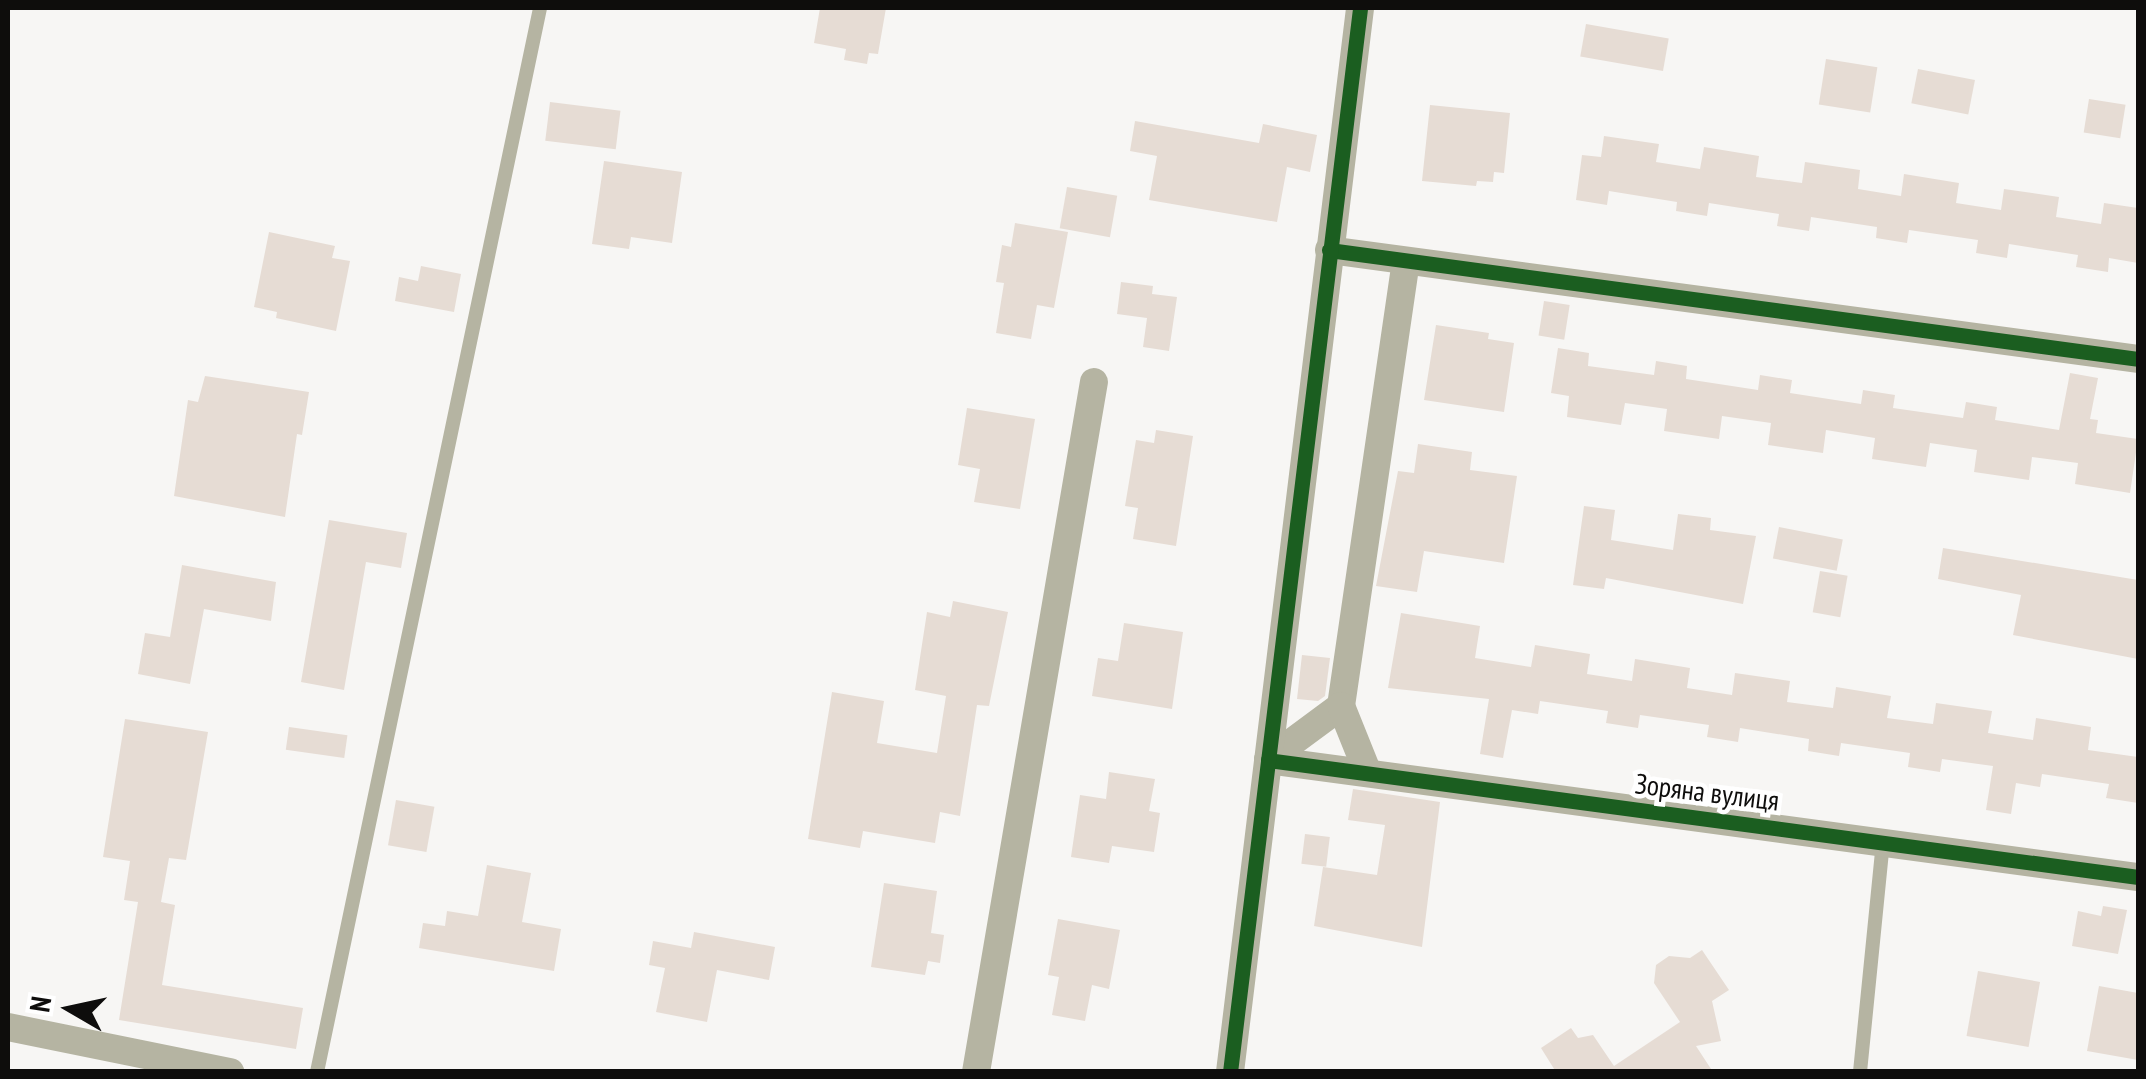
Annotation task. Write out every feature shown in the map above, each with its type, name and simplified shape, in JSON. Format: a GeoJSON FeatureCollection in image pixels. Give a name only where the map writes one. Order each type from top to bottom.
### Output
{"type":"FeatureCollection","features":[{"type":"Feature","properties":{"kind":"street"},"geometry":{"type":"LineString","coordinates":[[1230,1072],[1360,8]]}},
{"type":"Feature","properties":{"kind":"street"},"geometry":{"type":"LineString","coordinates":[[1330,250],[2138,359]]}},
{"type":"Feature","properties":{"kind":"street"},"geometry":{"type":"LineString","coordinates":[[1368,773],[1341,706],[1406,262]]}},
{"type":"Feature","properties":{"kind":"street"},"geometry":{"type":"LineString","coordinates":[[976,1072],[1094,382]]}},
{"type":"Feature","properties":{"kind":"street"},"geometry":{"type":"LineString","coordinates":[[1268,760],[1341,706]]}},
{"type":"Feature","properties":{"kind":"street","name":"Зоряна вулиця"},"geometry":{"type":"LineString","coordinates":[[1268,760],[1883,839],[2138,877]]}},
{"type":"Feature","properties":{"kind":"street"},"geometry":{"type":"LineString","coordinates":[[8,1027],[230,1072]]}},
{"type":"Feature","properties":{"kind":"lane"},"geometry":{"type":"LineString","coordinates":[[317,1072],[540,8]]}},
{"type":"Feature","properties":{"kind":"lane"},"geometry":{"type":"LineString","coordinates":[[1860,1072],[1883,839]]}},
{"type":"Feature","properties":{"kind":"building"},"geometry":{"type":"Polygon","coordinates":[[[820,8],[886,8],[878,54],[869,53],[867,64],[844,60],[846,49],[814,43],[820,8]]]}},
{"type":"Feature","properties":{"kind":"building"},"geometry":{"type":"Polygon","coordinates":[[[1586,24],[1669,39],[1663,71],[1580,56],[1586,24]]]}},
{"type":"Feature","properties":{"kind":"building"},"geometry":{"type":"Polygon","coordinates":[[[1826,59],[1877,67],[1870,113],[1819,104],[1826,59]]]}},
{"type":"Feature","properties":{"kind":"building"},"geometry":{"type":"Polygon","coordinates":[[[1918,69],[1975,80],[1968,114],[1911,103],[1918,69]]]}},
{"type":"Feature","properties":{"kind":"building"},"geometry":{"type":"Polygon","coordinates":[[[2089,99],[2126,105],[2120,138],[2084,133],[2089,99]]]}},
{"type":"Feature","properties":{"kind":"building"},"geometry":{"type":"Polygon","coordinates":[[[550,102],[620,111],[616,149],[545,141],[550,102]]]}},
{"type":"Feature","properties":{"kind":"building"},"geometry":{"type":"Polygon","coordinates":[[[1430,105],[1510,113],[1504,173],[1494,172],[1493,182],[1477,181],[1476,186],[1422,181],[1430,105]]]}},
{"type":"Feature","properties":{"kind":"building"},"geometry":{"type":"Polygon","coordinates":[[[1135,121],[1259,143],[1263,124],[1317,135],[1310,172],[1287,167],[1277,222],[1149,200],[1157,156],[1130,151],[1135,121]]]}},
{"type":"Feature","properties":{"kind":"building"},"geometry":{"type":"Polygon","coordinates":[[[1604,136],[1659,144],[1656,162],[1700,169],[1704,147],[1759,156],[1756,177],[1802,183],[1805,162],[1860,170],[1858,189],[1901,196],[1904,174],[1959,183],[1956,203],[2001,210],[2004,189],[2059,197],[2056,217],[2101,224],[2104,203],[2138,208],[2138,263],[2109,258],[2108,272],[2076,267],[2078,255],[2009,244],[2007,258],[1976,253],[1978,240],[1909,230],[1907,243],[1876,238],[1877,227],[1811,217],[1809,231],[1777,226],[1779,214],[1709,203],[1707,216],[1676,211],[1677,202],[1609,191],[1607,205],[1576,200],[1582,155],[1601,157],[1604,136]]]}},
{"type":"Feature","properties":{"kind":"building"},"geometry":{"type":"Polygon","coordinates":[[[604,161],[682,172],[672,243],[631,237],[629,249],[592,244],[604,161]]]}},
{"type":"Feature","properties":{"kind":"building"},"geometry":{"type":"Polygon","coordinates":[[[1067,187],[1117,196],[1110,237],[1060,228],[1067,187]]]}},
{"type":"Feature","properties":{"kind":"building"},"geometry":{"type":"Polygon","coordinates":[[[1015,223],[1068,232],[1054,308],[1037,305],[1031,339],[996,333],[1004,283],[996,282],[1002,245],[1011,247],[1015,223]]]}},
{"type":"Feature","properties":{"kind":"building"},"geometry":{"type":"Polygon","coordinates":[[[269,232],[335,246],[332,258],[350,261],[336,331],[276,318],[277,312],[254,307],[269,232]]]}},
{"type":"Feature","properties":{"kind":"building"},"geometry":{"type":"Polygon","coordinates":[[[421,266],[461,274],[454,312],[395,301],[399,277],[418,281],[421,266]]]}},
{"type":"Feature","properties":{"kind":"building"},"geometry":{"type":"Polygon","coordinates":[[[1121,282],[1153,286],[1152,294],[1177,297],[1169,351],[1143,347],[1147,318],[1117,314],[1121,282]]]}},
{"type":"Feature","properties":{"kind":"building"},"geometry":{"type":"Polygon","coordinates":[[[1544,301],[1570,305],[1564,340],[1539,336],[1544,301]]]}},
{"type":"Feature","properties":{"kind":"building"},"geometry":{"type":"Polygon","coordinates":[[[1436,325],[1489,333],[1488,339],[1514,343],[1504,412],[1424,400],[1436,325]]]}},
{"type":"Feature","properties":{"kind":"building"},"geometry":{"type":"Polygon","coordinates":[[[1558,348],[1589,353],[1588,366],[1654,375],[1656,361],[1687,366],[1686,379],[1758,390],[1760,375],[1792,380],[1790,393],[1861,404],[1863,390],[1895,395],[1893,408],[1963,418],[1966,402],[1997,407],[1995,420],[2059,430],[2070,373],[2098,378],[2090,419],[2098,420],[2096,433],[2138,439],[2130,493],[2075,484],[2078,463],[2032,457],[2029,480],[1974,472],[1977,450],[1930,443],[1926,467],[1872,459],[1875,438],[1826,430],[1823,453],[1768,445],[1771,423],[1722,416],[1719,439],[1664,431],[1667,409],[1625,403],[1621,425],[1567,417],[1569,396],[1551,393],[1558,348]]]}},
{"type":"Feature","properties":{"kind":"building"},"geometry":{"type":"Polygon","coordinates":[[[205,376],[309,392],[302,435],[297,434],[285,517],[174,496],[188,400],[198,402],[205,376]]]}},
{"type":"Feature","properties":{"kind":"building"},"geometry":{"type":"Polygon","coordinates":[[[967,408],[1035,419],[1020,509],[974,502],[980,469],[958,465],[967,408]]]}},
{"type":"Feature","properties":{"kind":"building"},"geometry":{"type":"Polygon","coordinates":[[[1156,430],[1193,436],[1176,546],[1133,539],[1138,508],[1125,506],[1136,440],[1154,443],[1156,430]]]}},
{"type":"Feature","properties":{"kind":"building"},"geometry":{"type":"Polygon","coordinates":[[[1418,444],[1472,452],[1470,470],[1517,476],[1504,563],[1424,551],[1417,592],[1376,586],[1398,471],[1414,473],[1418,444]]]}},
{"type":"Feature","properties":{"kind":"building"},"geometry":{"type":"Polygon","coordinates":[[[1584,506],[1615,510],[1611,540],[1673,550],[1678,514],[1711,518],[1710,530],[1756,536],[1743,604],[1606,578],[1604,589],[1573,585],[1584,506]]]}},
{"type":"Feature","properties":{"kind":"building"},"geometry":{"type":"Polygon","coordinates":[[[329,520],[407,533],[401,568],[366,562],[344,690],[301,682],[329,520]]]}},
{"type":"Feature","properties":{"kind":"building"},"geometry":{"type":"Polygon","coordinates":[[[1779,527],[1843,539],[1837,571],[1773,558],[1779,527]]]}},
{"type":"Feature","properties":{"kind":"building"},"geometry":{"type":"Polygon","coordinates":[[[1943,548],[2138,580],[2138,659],[2013,635],[2021,595],[1938,579],[1943,548]]]}},
{"type":"Feature","properties":{"kind":"building"},"geometry":{"type":"Polygon","coordinates":[[[182,565],[276,582],[271,621],[204,609],[190,684],[138,674],[145,633],[170,637],[182,565]]]}},
{"type":"Feature","properties":{"kind":"building"},"geometry":{"type":"Polygon","coordinates":[[[1820,571],[1848,576],[1840,617],[1813,612],[1820,571]]]}},
{"type":"Feature","properties":{"kind":"building"},"geometry":{"type":"Polygon","coordinates":[[[953,601],[1008,612],[989,706],[977,705],[960,816],[940,812],[935,843],[863,831],[860,848],[808,839],[832,692],[884,701],[877,743],[937,753],[946,696],[915,690],[927,612],[950,617],[953,601]]]}},
{"type":"Feature","properties":{"kind":"building"},"geometry":{"type":"Polygon","coordinates":[[[1401,613],[1480,626],[1475,658],[1531,667],[1535,645],[1590,654],[1587,674],[1632,681],[1635,659],[1690,668],[1687,688],[1732,695],[1735,673],[1790,681],[1787,702],[1833,708],[1836,687],[1891,696],[1887,718],[1933,724],[1936,703],[1992,711],[1988,733],[2033,740],[2036,718],[2091,727],[2088,750],[2138,757],[2138,803],[2106,798],[2109,784],[2042,774],[2040,787],[2016,783],[2011,814],[1986,810],[1993,766],[1942,759],[1940,772],[1908,767],[1910,753],[1841,743],[1839,756],[1808,751],[1809,739],[1740,728],[1738,742],[1707,737],[1709,725],[1640,715],[1638,728],[1606,723],[1608,711],[1540,701],[1538,714],[1512,710],[1503,758],[1480,754],[1489,699],[1388,688],[1401,613]]]}},
{"type":"Feature","properties":{"kind":"building"},"geometry":{"type":"Polygon","coordinates":[[[1124,623],[1183,632],[1172,709],[1092,696],[1098,658],[1118,661],[1124,623]]]}},
{"type":"Feature","properties":{"kind":"building"},"geometry":{"type":"Polygon","coordinates":[[[1302,655],[1330,658],[1325,696],[1318,701],[1297,699],[1302,655]]]}},
{"type":"Feature","properties":{"kind":"building"},"geometry":{"type":"Polygon","coordinates":[[[125,719],[208,732],[186,860],[169,858],[161,902],[175,905],[162,985],[303,1008],[296,1049],[119,1020],[138,902],[124,900],[130,861],[103,857],[125,719]]]}},
{"type":"Feature","properties":{"kind":"building"},"geometry":{"type":"Polygon","coordinates":[[[289,727],[347,735],[344,758],[286,750],[289,727]]]}},
{"type":"Feature","properties":{"kind":"building"},"geometry":{"type":"Polygon","coordinates":[[[1109,772],[1155,779],[1149,811],[1160,813],[1154,852],[1112,846],[1109,863],[1071,857],[1080,795],[1106,799],[1109,772]]]}},
{"type":"Feature","properties":{"kind":"building"},"geometry":{"type":"Polygon","coordinates":[[[1353,789],[1440,802],[1422,947],[1314,926],[1323,867],[1377,875],[1385,825],[1348,820],[1353,789]]]}},
{"type":"Feature","properties":{"kind":"building"},"geometry":{"type":"Polygon","coordinates":[[[396,800],[434,807],[426,852],[388,845],[396,800]]]}},
{"type":"Feature","properties":{"kind":"building"},"geometry":{"type":"Polygon","coordinates":[[[1305,834],[1330,837],[1326,867],[1301,864],[1305,834]]]}},
{"type":"Feature","properties":{"kind":"building"},"geometry":{"type":"Polygon","coordinates":[[[487,865],[531,873],[522,922],[561,929],[554,971],[419,948],[423,923],[445,926],[447,911],[478,916],[487,865]]]}},
{"type":"Feature","properties":{"kind":"building"},"geometry":{"type":"Polygon","coordinates":[[[884,883],[937,891],[931,933],[944,935],[940,963],[928,961],[925,975],[871,967],[884,883]]]}},
{"type":"Feature","properties":{"kind":"building"},"geometry":{"type":"Polygon","coordinates":[[[2103,906],[2127,910],[2118,954],[2072,946],[2078,911],[2101,916],[2103,906]]]}},
{"type":"Feature","properties":{"kind":"building"},"geometry":{"type":"Polygon","coordinates":[[[1058,919],[1120,930],[1109,989],[1092,985],[1085,1021],[1052,1015],[1059,977],[1048,975],[1058,919]]]}},
{"type":"Feature","properties":{"kind":"building"},"geometry":{"type":"Polygon","coordinates":[[[694,932],[775,947],[769,980],[717,970],[707,1022],[656,1012],[665,968],[649,965],[653,941],[691,948],[694,932]]]}},
{"type":"Feature","properties":{"kind":"building"},"geometry":{"type":"Polygon","coordinates":[[[1702,950],[1729,990],[1712,1001],[1721,1041],[1696,1046],[1713,1072],[1556,1072],[1541,1048],[1571,1028],[1578,1038],[1593,1035],[1614,1066],[1680,1022],[1654,983],[1656,965],[1669,956],[1690,958],[1702,950]]]}},
{"type":"Feature","properties":{"kind":"building"},"geometry":{"type":"Polygon","coordinates":[[[1978,971],[2040,982],[2029,1047],[1967,1036],[1978,971]]]}},
{"type":"Feature","properties":{"kind":"building"},"geometry":{"type":"Polygon","coordinates":[[[2099,986],[2138,993],[2138,1060],[2087,1051],[2099,986]]]}},
{"type":"Feature","properties":{"kind":"cycle path"},"geometry":{"type":"LineString","coordinates":[[1230,1072],[1360,8]]}},
{"type":"Feature","properties":{"kind":"cycle path"},"geometry":{"type":"LineString","coordinates":[[1329,250],[2138,359]]}},
{"type":"Feature","properties":{"kind":"cycle path"},"geometry":{"type":"LineString","coordinates":[[1268,760],[2138,877]]}}]}
